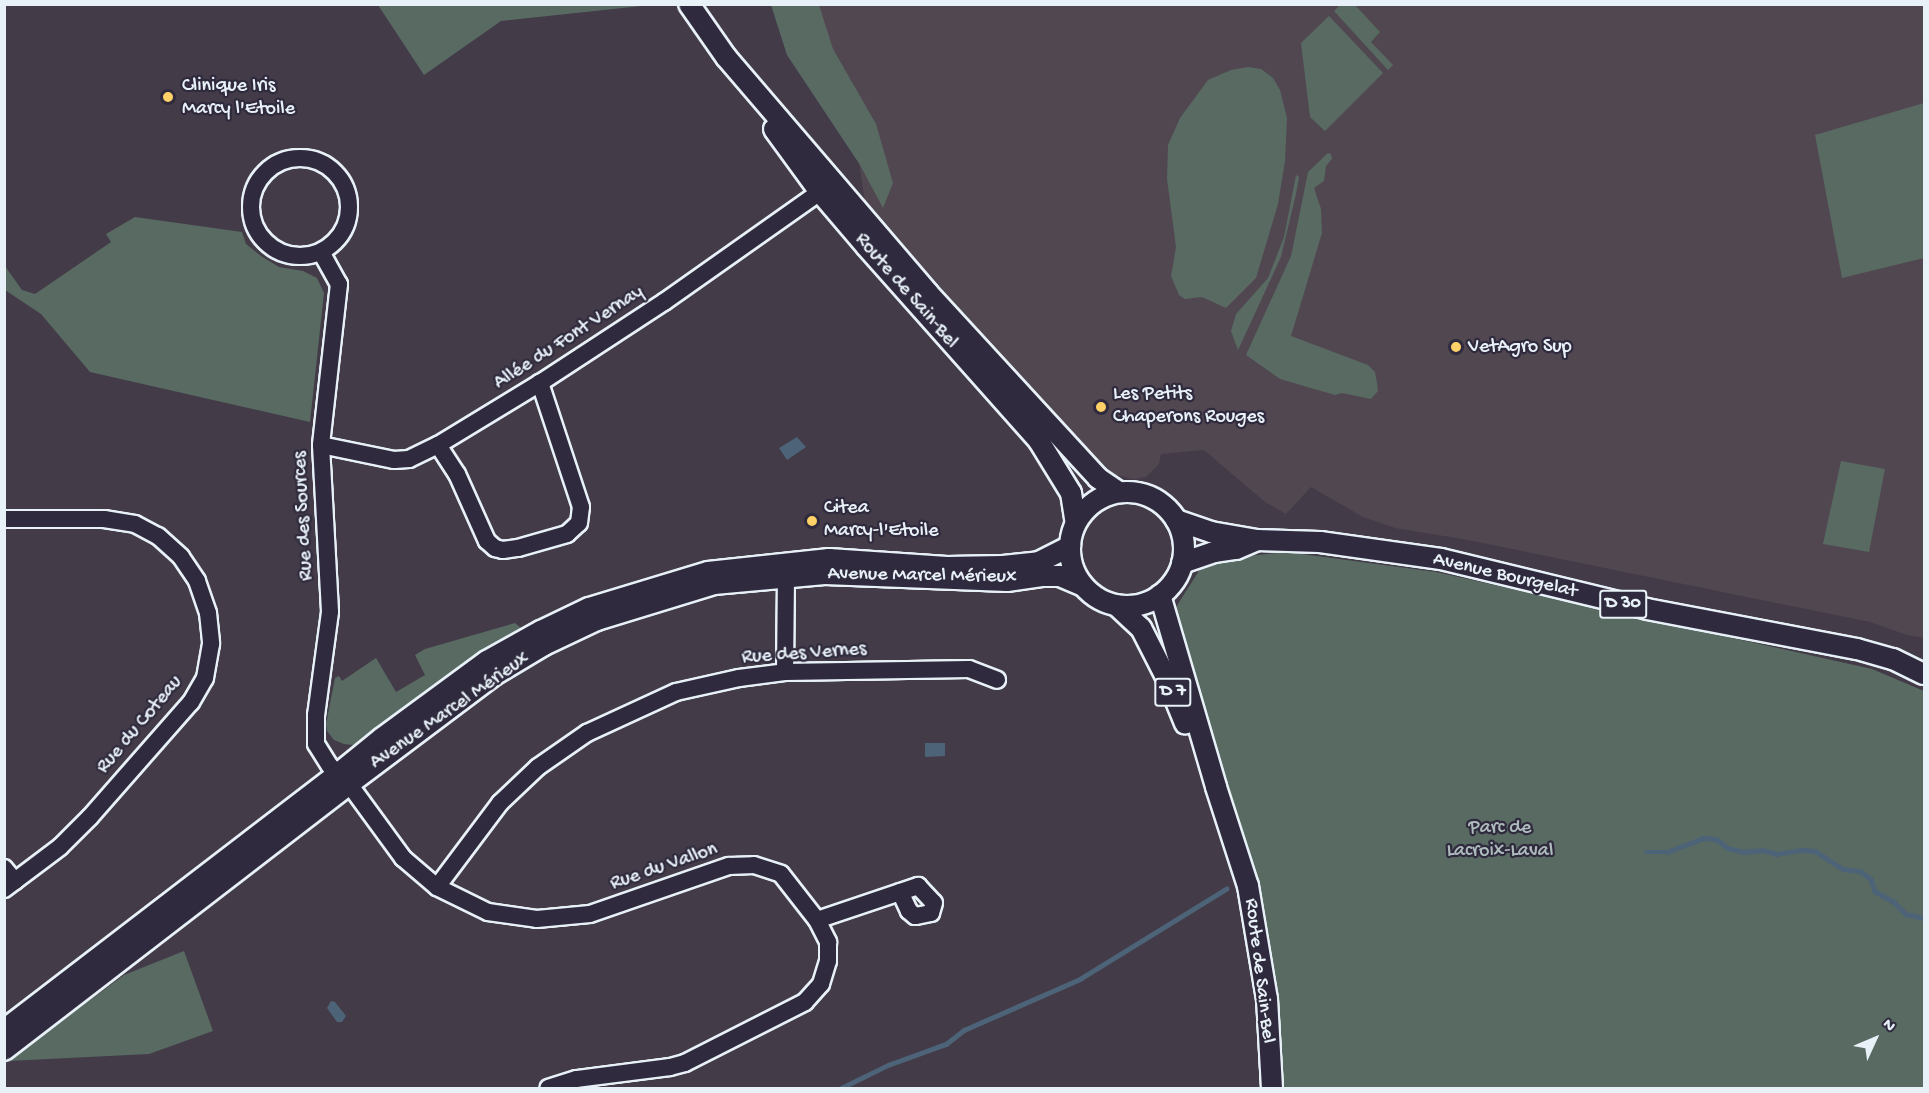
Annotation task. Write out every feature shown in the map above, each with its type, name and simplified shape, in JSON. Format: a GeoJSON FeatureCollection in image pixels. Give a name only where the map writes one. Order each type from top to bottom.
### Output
{"type":"FeatureCollection","features":[{"type":"Feature","properties":{"kind":"main road","name":"Route de Sain-Bel"},"geometry":{"type":"LineString","coordinates":[[689,4],[759,109],[820,192],[1039,441],[1071,493],[1076,523]]}},
{"type":"Feature","properties":{"kind":"main road","name":"Route de Sain-Bel"},"geometry":{"type":"LineString","coordinates":[[728,60],[1036,414],[1098,478],[1119,492]]}},
{"type":"Feature","properties":{"kind":"main road"},"geometry":{"type":"LineString","coordinates":[[1119,492],[1138,493],[1157,501],[1176,520],[1184,548],[1182,563],[1176,578],[1160,595],[1132,606],[1116,605],[1098,598],[1083,586],[1075,574],[1070,546],[1076,523],[1087,508],[1101,498],[1119,492]]}},
{"type":"Feature","properties":{"kind":"main road","name":"Avenue Bourgelat"},"geometry":{"type":"LineString","coordinates":[[1176,520],[1210,532],[1257,540],[1320,542],[1441,559],[1647,609],[1857,649],[1893,658],[1924,674]]}},
{"type":"Feature","properties":{"kind":"main road","name":"Avenue Bourgelat"},"geometry":{"type":"LineString","coordinates":[[1182,563],[1214,552],[1236,549],[1257,540]]}},
{"type":"Feature","properties":{"kind":"main road","name":"Avenue Marcel Mérieux"},"geometry":{"type":"LineString","coordinates":[[4,1050],[344,779],[382,738],[487,661],[541,631],[600,605],[708,572],[829,559],[947,567],[1003,566],[1039,562],[1070,546]]}},
{"type":"Feature","properties":{"kind":"main road","name":"Avenue Marcel Mérieux"},"geometry":{"type":"LineString","coordinates":[[4,1030],[344,779],[494,675],[544,645],[597,620],[714,584],[825,574],[1007,581],[1060,576],[1083,586]]}},
{"type":"Feature","properties":{"kind":"main road","name":"Route de Sain-Bel"},"geometry":{"type":"LineString","coordinates":[[1160,595],[1216,788],[1246,878],[1266,988],[1272,1089]]}},
{"type":"Feature","properties":{"kind":"main road","name":"Route de Sain-Bel"},"geometry":{"type":"LineString","coordinates":[[1116,605],[1141,628],[1216,788]]}},
{"type":"Feature","properties":{"kind":"street"},"geometry":{"type":"LineString","coordinates":[[289,159],[310,159],[331,169],[341,180],[348,201],[347,223],[340,236],[321,252],[306,256],[291,256],[276,250],[264,241],[255,229],[251,217],[253,191],[258,180],[277,163],[289,159]]}},
{"type":"Feature","properties":{"kind":"street"},"geometry":{"type":"LineString","coordinates":[[820,192],[830,192],[875,243],[886,243]]}},
{"type":"Feature","properties":{"kind":"street","name":"Allée du Font Vernay"},"geometry":{"type":"LineString","coordinates":[[321,445],[394,460],[409,459],[438,445],[540,383],[745,247],[820,192]]}},
{"type":"Feature","properties":{"kind":"street","name":"Rue des Sources"},"geometry":{"type":"LineString","coordinates":[[321,252],[339,284],[321,445],[330,612],[315,715],[316,744],[330,766],[344,779]]}},
{"type":"Feature","properties":{"kind":"street"},"geometry":{"type":"LineString","coordinates":[[438,445],[457,474],[487,541],[495,548],[503,550],[518,548],[567,534],[579,523],[581,507],[540,383]]}},
{"type":"Feature","properties":{"kind":"street","name":"Rue du Coteau"},"geometry":{"type":"LineString","coordinates":[[4,519],[104,519],[135,524],[158,536],[181,557],[197,581],[208,613],[211,644],[205,678],[191,702],[90,817],[60,847],[10,885]]}},
{"type":"Feature","properties":{"kind":"street"},"geometry":{"type":"LineString","coordinates":[[785,672],[786,577]]}},
{"type":"Feature","properties":{"kind":"street","name":"Rue des Vernes"},"geometry":{"type":"LineString","coordinates":[[437,887],[500,803],[538,767],[587,733],[676,692],[739,678],[785,672],[969,669],[997,680]]}},
{"type":"Feature","properties":{"kind":"street","name":"Rue du Vallon"},"geometry":{"type":"LineString","coordinates":[[344,779],[403,858],[437,887],[488,912],[537,919],[590,914],[729,866],[754,865],[781,874],[818,920],[828,942],[828,961],[821,984],[805,1002],[685,1063],[576,1079],[548,1089]]}},
{"type":"Feature","properties":{"kind":"street"},"geometry":{"type":"LineString","coordinates":[[4,868],[10,885]]}},
{"type":"Feature","properties":{"kind":"street"},"geometry":{"type":"LineString","coordinates":[[818,920],[900,892]]}},
{"type":"Feature","properties":{"kind":"shaded area","name":"VetAgro Sup"},"geometry":{"type":"Polygon","coordinates":[[[794,5],[1924,5],[1924,638],[1907,635],[1870,622],[1468,540],[1395,528],[1363,517],[1311,487],[1286,514],[1265,502],[1204,450],[1161,454],[1159,464],[1146,477],[1134,479],[1112,474],[1081,445],[895,250],[866,208],[857,150],[794,5]]]}},
{"type":"Feature","properties":{"kind":"green space"},"geometry":{"type":"Polygon","coordinates":[[[1341,4],[1355,5],[1380,32],[1371,42],[1393,65],[1388,70],[1334,11],[1341,4]]]}},
{"type":"Feature","properties":{"kind":"green space"},"geometry":{"type":"Polygon","coordinates":[[[378,5],[651,5],[501,21],[424,75],[378,5]]]}},
{"type":"Feature","properties":{"kind":"green space"},"geometry":{"type":"Polygon","coordinates":[[[771,5],[819,5],[833,49],[876,124],[893,183],[883,208],[860,165],[787,55],[771,5]]]}},
{"type":"Feature","properties":{"kind":"green space"},"geometry":{"type":"Polygon","coordinates":[[[1329,16],[1383,73],[1325,131],[1310,117],[1301,43],[1329,16]]]}},
{"type":"Feature","properties":{"kind":"green space"},"geometry":{"type":"Polygon","coordinates":[[[1248,67],[1261,69],[1273,78],[1280,90],[1287,118],[1285,161],[1278,204],[1256,278],[1226,308],[1202,297],[1185,299],[1179,295],[1171,276],[1176,247],[1167,179],[1168,145],[1180,118],[1208,80],[1231,70],[1248,67]]]}},
{"type":"Feature","properties":{"kind":"green space"},"geometry":{"type":"Polygon","coordinates":[[[1924,103],[1924,258],[1842,278],[1815,135],[1924,103]]]}},
{"type":"Feature","properties":{"kind":"green space"},"geometry":{"type":"Polygon","coordinates":[[[1328,153],[1331,154],[1332,159],[1326,166],[1324,181],[1314,188],[1321,209],[1322,233],[1291,336],[1368,365],[1375,372],[1378,391],[1371,399],[1342,393],[1335,395],[1280,379],[1246,355],[1291,256],[1308,172],[1328,153]]]}},
{"type":"Feature","properties":{"kind":"green space"},"geometry":{"type":"Polygon","coordinates":[[[1296,175],[1299,177],[1296,194],[1281,257],[1238,350],[1231,331],[1236,314],[1268,278],[1284,237],[1296,175]]]}},
{"type":"Feature","properties":{"kind":"green space"},"geometry":{"type":"Polygon","coordinates":[[[135,217],[242,232],[246,244],[261,256],[279,267],[303,271],[317,278],[324,293],[310,422],[90,372],[41,314],[5,290],[5,266],[22,290],[35,294],[111,242],[106,234],[135,217]]]}},
{"type":"Feature","properties":{"kind":"green space"},"geometry":{"type":"Polygon","coordinates":[[[1841,461],[1885,469],[1869,552],[1823,544],[1841,461]]]}},
{"type":"Feature","properties":{"kind":"green space","name":"Parc de Lacroix-Laval"},"geometry":{"type":"Polygon","coordinates":[[[1287,552],[1436,572],[1872,669],[1924,691],[1924,1088],[1281,1088],[1278,1018],[1257,882],[1224,783],[1188,661],[1176,607],[1202,566],[1229,558],[1287,552]]]}},
{"type":"Feature","properties":{"kind":"green space"},"geometry":{"type":"Polygon","coordinates":[[[515,623],[521,628],[485,648],[426,690],[364,739],[353,745],[344,744],[334,740],[327,731],[326,724],[335,678],[339,676],[342,681],[376,658],[396,692],[425,675],[415,655],[425,649],[515,623]]]}},
{"type":"Feature","properties":{"kind":"green space"},"geometry":{"type":"Polygon","coordinates":[[[184,951],[213,1031],[149,1054],[8,1061],[124,975],[184,951]]]}},
{"type":"Feature","properties":{"kind":"water"},"geometry":{"type":"Polygon","coordinates":[[[797,437],[806,447],[787,460],[779,448],[797,437]]]}},
{"type":"Feature","properties":{"kind":"water"},"geometry":{"type":"Polygon","coordinates":[[[925,743],[945,743],[945,756],[925,757],[925,743]]]}},
{"type":"Feature","properties":{"kind":"water"},"geometry":{"type":"Polygon","coordinates":[[[331,1001],[335,1002],[346,1016],[342,1022],[337,1022],[327,1008],[331,1001]]]}},
{"type":"Feature","properties":{"kind":"waterway"},"geometry":{"type":"LineString","coordinates":[[1646,852],[1667,852],[1703,838],[1716,839],[1728,848],[1744,852],[1763,850],[1776,854],[1802,850],[1815,851],[1843,869],[1860,871],[1871,879],[1875,891],[1894,902],[1906,914],[1924,918]]}},
{"type":"Feature","properties":{"kind":"waterway"},"geometry":{"type":"LineString","coordinates":[[841,1088],[888,1065],[946,1044],[964,1030],[1080,979],[1226,889]]}},
{"type":"Feature","properties":{"kind":"place","name":"Clinique Iris Marcy l'Etoile"},"geometry":{"type":"Point","coordinates":[168,97]}},
{"type":"Feature","properties":{"kind":"place","name":"VetAgro Sup"},"geometry":{"type":"Point","coordinates":[1456,347]}},
{"type":"Feature","properties":{"kind":"place","name":"Les Petits Chaperons Rouges"},"geometry":{"type":"Point","coordinates":[1101,407]}},
{"type":"Feature","properties":{"kind":"place","name":"Citea Marcy-l'Etoile"},"geometry":{"type":"Point","coordinates":[812,521]}}]}
